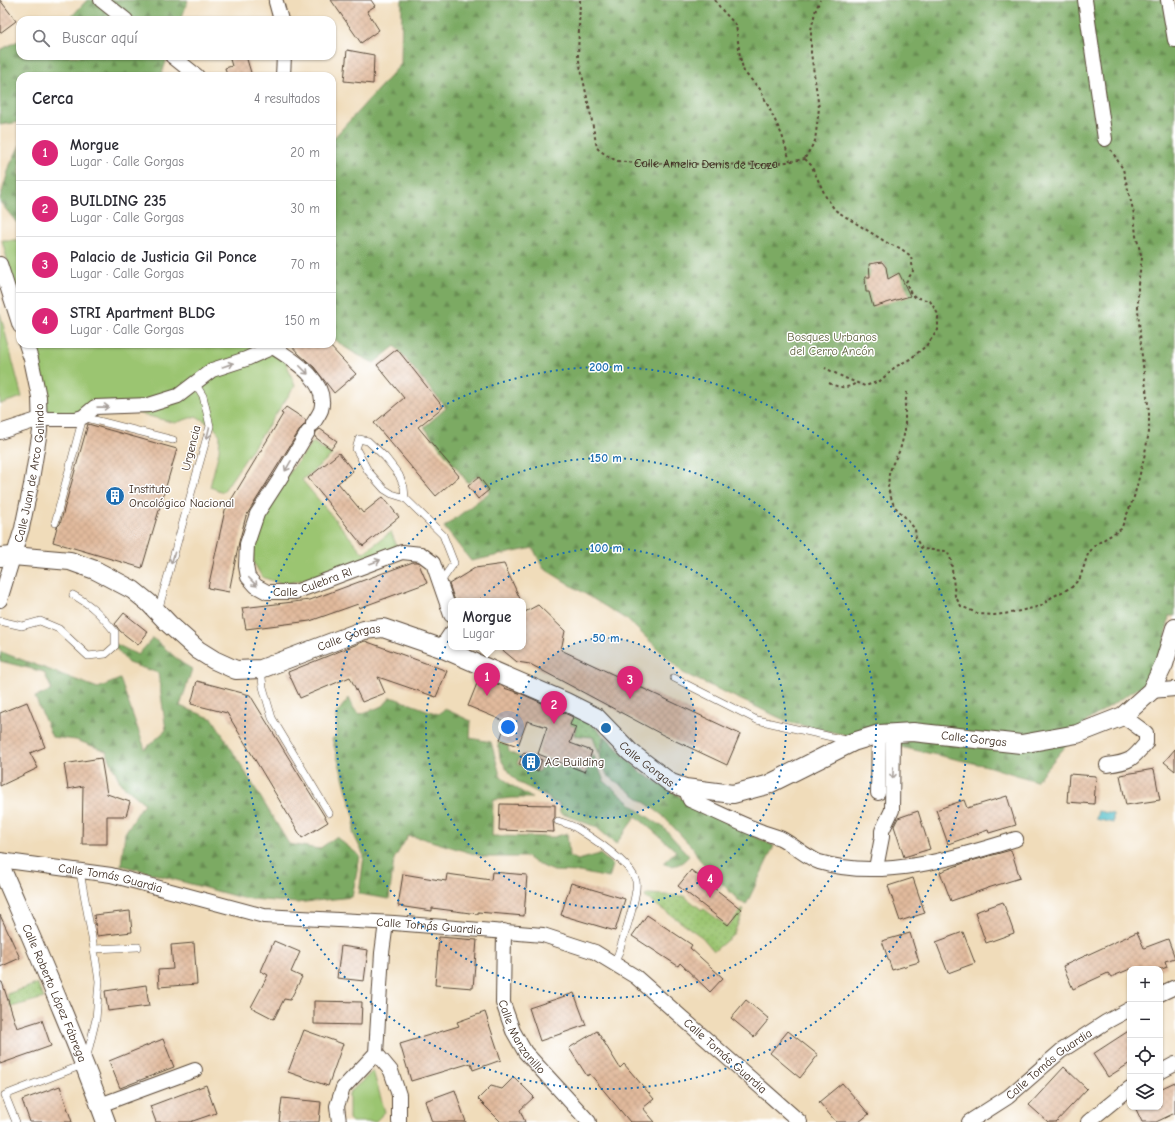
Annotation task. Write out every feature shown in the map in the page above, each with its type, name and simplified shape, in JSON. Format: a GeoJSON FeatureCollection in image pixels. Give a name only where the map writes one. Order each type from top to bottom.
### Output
{"type":"FeatureCollection","features":[{"type":"Feature","properties":{"kind":"street"},"geometry":{"type":"LineString","coordinates":[[101,0],[121,16]]}},
{"type":"Feature","properties":{"kind":"street"},"geometry":{"type":"LineString","coordinates":[[1085,0],[1105,139]]}},
{"type":"Feature","properties":{"kind":"street"},"geometry":{"type":"LineString","coordinates":[[1168,0],[1175,40]]}},
{"type":"Feature","properties":{"kind":"street"},"geometry":{"type":"LineString","coordinates":[[276,2],[280,16]]}},
{"type":"Feature","properties":{"kind":"street"},"geometry":{"type":"LineString","coordinates":[[177,60],[192,72]]}},
{"type":"Feature","properties":{"kind":"street"},"geometry":{"type":"LineString","coordinates":[[283,72],[284,60]]}},
{"type":"Feature","properties":{"kind":"street"},"geometry":{"type":"LineString","coordinates":[[0,264],[16,314]]}},
{"type":"Feature","properties":{"kind":"street","name":"Calle Juan de Arco Galindo"},"geometry":{"type":"LineString","coordinates":[[0,600],[6,557],[22,528],[31,485],[40,419],[39,397],[27,348]]}},
{"type":"Feature","properties":{"kind":"street","name":"Calle Culebra Rl"},"geometry":{"type":"LineString","coordinates":[[0,432],[40,419],[76,419],[83,417],[96,407],[149,405],[178,396],[212,370],[246,359],[266,348]]}},
{"type":"Feature","properties":{"kind":"street","name":"Calle Culebra Rl"},"geometry":{"type":"LineString","coordinates":[[276,348],[302,367],[316,382],[322,394],[321,411],[257,514],[247,544],[246,566],[248,577],[256,586],[267,592],[295,592],[402,552],[421,554],[433,563],[448,607]]}},
{"type":"Feature","properties":{"kind":"street","name":"Calle Gorgas"},"geometry":{"type":"LineString","coordinates":[[6,557],[70,560],[95,570],[133,590],[149,603],[169,624],[194,646],[214,660],[236,670],[261,669],[364,630],[383,628],[440,648],[566,702],[596,717],[630,752],[671,783],[685,788],[733,794],[767,785],[853,742],[886,734],[913,732],[1021,744],[1077,734],[1123,716],[1151,690],[1164,664],[1175,628]]}},
{"type":"Feature","properties":{"kind":"street"},"geometry":{"type":"LineString","coordinates":[[440,648],[448,637]]}},
{"type":"Feature","properties":{"kind":"street"},"geometry":{"type":"LineString","coordinates":[[1151,690],[1175,689]]}},
{"type":"Feature","properties":{"kind":"street"},"geometry":{"type":"LineString","coordinates":[[1107,765],[1124,763],[1134,758],[1146,743],[1146,733],[1123,716]]}},
{"type":"Feature","properties":{"kind":"street"},"geometry":{"type":"LineString","coordinates":[[876,868],[882,831],[892,810],[886,734]]}},
{"type":"Feature","properties":{"kind":"street"},"geometry":{"type":"LineString","coordinates":[[878,794],[886,734]]}},
{"type":"Feature","properties":{"kind":"street"},"geometry":{"type":"LineString","coordinates":[[685,788],[690,800],[759,831],[780,838],[818,862],[847,868],[889,868],[929,863],[963,856],[1016,839]]}},
{"type":"Feature","properties":{"kind":"street","name":"Calle Tomás Guardia"},"geometry":{"type":"LineString","coordinates":[[0,860],[111,875],[264,916],[504,931],[543,935],[595,952],[636,977],[800,1122]]}},
{"type":"Feature","properties":{"kind":"street","name":"Calle Roberto López Fábrega"},"geometry":{"type":"LineString","coordinates":[[0,865],[57,994],[106,1122]]}},
{"type":"Feature","properties":{"kind":"street"},"geometry":{"type":"LineString","coordinates":[[339,1122],[337,1106],[343,1088],[376,1053],[382,953],[386,923]]}},
{"type":"Feature","properties":{"kind":"street","name":"Calle Manzanillo"},"geometry":{"type":"LineString","coordinates":[[504,931],[503,1003],[513,1030],[525,1052],[589,1122]]}},
{"type":"Feature","properties":{"kind":"street"},"geometry":{"type":"LineString","coordinates":[[1163,993],[1175,987]]}},
{"type":"Feature","properties":{"kind":"street","name":"Calle Tomás Guardia"},"geometry":{"type":"LineString","coordinates":[[969,1122],[1008,1097],[1061,1051],[1106,1022],[1127,1011]]}},
{"type":"Feature","properties":{"kind":"street"},"geometry":{"type":"LineString","coordinates":[[376,1053],[391,1072],[399,1095],[399,1122]]}},
{"type":"Feature","properties":{"kind":"street"},"geometry":{"type":"LineString","coordinates":[[1163,1070],[1175,1064]]}},
{"type":"Feature","properties":{"kind":"street"},"geometry":{"type":"LineString","coordinates":[[100,1105],[195,1070]]}},
{"type":"Feature","properties":{"kind":"street"},"geometry":{"type":"LineString","coordinates":[[1088,1122],[1127,1090]]}},
{"type":"Feature","properties":{"kind":"lane","name":"Urgencia"},"geometry":{"type":"LineString","coordinates":[[158,612],[210,426],[203,396],[195,383]]}},
{"type":"Feature","properties":{"kind":"lane"},"geometry":{"type":"LineString","coordinates":[[55,523],[83,417],[174,440]]}},
{"type":"Feature","properties":{"kind":"lane"},"geometry":{"type":"LineString","coordinates":[[405,498],[404,487],[399,475],[390,463],[368,441],[359,439],[356,449],[368,471],[384,489],[392,494],[405,498],[443,535],[454,563],[440,584]]}},
{"type":"Feature","properties":{"kind":"lane"},"geometry":{"type":"LineString","coordinates":[[0,621],[22,626],[40,621],[59,629],[88,656],[106,654],[115,646],[115,632],[86,602],[73,595]]}},
{"type":"Feature","properties":{"kind":"lane"},"geometry":{"type":"LineString","coordinates":[[261,669],[262,686],[272,718],[329,813]]}},
{"type":"Feature","properties":{"kind":"lane"},"geometry":{"type":"LineString","coordinates":[[674,678],[757,720],[853,742]]}},
{"type":"Feature","properties":{"kind":"lane"},"geometry":{"type":"LineString","coordinates":[[558,821],[577,828],[619,858],[630,870],[636,882],[636,895],[615,964]]}},
{"type":"Feature","properties":{"kind":"lane"},"geometry":{"type":"LineString","coordinates":[[16,1122],[5,1095],[85,1064],[96,1019],[99,981],[80,872]]}},
{"type":"Feature","properties":{"kind":"lane"},"geometry":{"type":"LineString","coordinates":[[94,949],[138,947]]}},
{"type":"Feature","properties":{"kind":"path","name":"Calle Amelia Denis de Icaza"},"geometry":{"type":"LineString","coordinates":[[580,0],[578,56],[597,148],[606,155],[617,162],[664,164],[768,165],[805,159]]}},
{"type":"Feature","properties":{"kind":"path"},"geometry":{"type":"LineString","coordinates":[[715,0],[736,25],[740,57],[744,72],[760,90],[782,135],[790,161]]}},
{"type":"Feature","properties":{"kind":"path"},"geometry":{"type":"LineString","coordinates":[[820,0],[815,12],[811,30],[811,52],[819,108],[815,141],[805,159],[811,165],[826,197],[835,210],[911,256],[913,271],[906,282],[910,292],[915,296],[930,301],[938,314],[938,330],[926,346],[910,359],[895,367],[880,382],[865,386],[825,368]]}},
{"type":"Feature","properties":{"kind":"path"},"geometry":{"type":"LineString","coordinates":[[907,392],[905,406],[905,431],[900,450],[893,463],[888,489],[894,506],[915,529],[916,539],[922,549],[947,551],[951,560],[955,596],[961,606],[979,614],[994,615],[1011,613],[1041,606],[1052,597],[1072,587],[1080,578],[1088,554],[1095,545],[1121,529],[1134,497],[1149,432],[1149,412],[1138,310],[1138,284],[1142,258],[1136,236],[1134,214],[1123,169],[1105,139]]}},
{"type":"Feature","properties":{"kind":"path"},"geometry":{"type":"LineString","coordinates":[[830,384],[837,387],[848,387],[856,383]]}},
{"type":"Feature","properties":{"kind":"green space"},"geometry":{"type":"Polygon","coordinates":[[[87,0],[188,0],[182,16],[72,16],[87,0]]]}},
{"type":"Feature","properties":{"kind":"green space","name":"Bosques Urbanos del Cerro Ancón"},"geometry":{"type":"Polygon","coordinates":[[[402,0],[1165,0],[1175,24],[1175,616],[1169,616],[1161,673],[1087,721],[1036,781],[987,766],[791,723],[683,673],[629,621],[543,568],[533,548],[471,561],[444,527],[491,491],[479,475],[468,483],[424,427],[446,408],[395,346],[374,363],[345,347],[336,340],[336,136],[401,64],[402,0]]]}},
{"type":"Feature","properties":{"kind":"green space"},"geometry":{"type":"Polygon","coordinates":[[[16,42],[16,60],[167,60],[162,72],[16,72],[16,123],[0,125],[0,50],[16,42]]]}},
{"type":"Feature","properties":{"kind":"green space"},"geometry":{"type":"Polygon","coordinates":[[[16,153],[16,222],[0,202],[10,165],[16,153]]]}},
{"type":"Feature","properties":{"kind":"green space"},"geometry":{"type":"Polygon","coordinates":[[[2,240],[16,240],[16,293],[2,240]]]}},
{"type":"Feature","properties":{"kind":"green space"},"geometry":{"type":"Polygon","coordinates":[[[0,313],[22,397],[0,404],[0,313]]]}},
{"type":"Feature","properties":{"kind":"green space"},"geometry":{"type":"Polygon","coordinates":[[[31,348],[281,348],[295,386],[223,492],[210,487],[219,451],[220,435],[213,426],[196,416],[175,423],[104,404],[70,418],[48,415],[31,348]]]}},
{"type":"Feature","properties":{"kind":"green space"},"geometry":{"type":"Polygon","coordinates":[[[313,442],[332,455],[302,480],[363,553],[391,532],[398,549],[323,576],[282,584],[262,577],[254,563],[252,549],[256,528],[273,494],[313,442]]]}},
{"type":"Feature","properties":{"kind":"green space"},"geometry":{"type":"Polygon","coordinates":[[[153,638],[182,663],[192,669],[180,706],[213,719],[289,844],[319,849],[336,837],[360,856],[352,897],[296,903],[242,898],[121,865],[125,833],[144,803],[121,784],[106,751],[76,740],[52,737],[35,697],[52,690],[44,672],[0,661],[1,652],[98,688],[120,679],[145,749],[166,730],[158,673],[128,663],[110,641],[138,655],[153,638]]]}},
{"type":"Feature","properties":{"kind":"green space"},"geometry":{"type":"Polygon","coordinates":[[[391,697],[438,714],[445,709],[471,721],[470,738],[491,742],[500,775],[511,785],[532,798],[493,800],[492,836],[554,837],[567,833],[569,856],[578,860],[600,854],[613,865],[609,878],[579,872],[554,871],[535,863],[527,857],[484,857],[421,838],[408,836],[394,859],[389,899],[359,894],[364,856],[353,833],[355,819],[332,739],[337,735],[336,714],[349,698],[354,709],[360,714],[383,706],[391,697]]]}},
{"type":"Feature","properties":{"kind":"green space"},"geometry":{"type":"Polygon","coordinates":[[[574,714],[584,718],[604,736],[599,753],[593,737],[574,735],[576,727],[570,725],[574,714]]]}},
{"type":"Feature","properties":{"kind":"green space"},"geometry":{"type":"Polygon","coordinates":[[[605,736],[640,772],[677,794],[686,802],[774,846],[746,905],[738,900],[699,859],[693,848],[662,815],[607,775],[600,756],[605,736]]]}},
{"type":"Feature","properties":{"kind":"green space"},"geometry":{"type":"Polygon","coordinates":[[[498,742],[508,746],[509,752],[520,757],[517,764],[539,772],[543,761],[559,767],[564,764],[585,774],[593,754],[604,781],[642,813],[663,827],[689,856],[674,866],[663,863],[676,851],[636,816],[616,844],[596,827],[560,813],[559,803],[551,802],[549,798],[519,783],[509,773],[500,758],[498,742]]]}},
{"type":"Feature","properties":{"kind":"green space"},"geometry":{"type":"Polygon","coordinates":[[[647,894],[684,896],[728,927],[742,910],[744,910],[733,935],[714,951],[702,937],[645,897],[647,894]]]}},
{"type":"Feature","properties":{"kind":"green space"},"geometry":{"type":"Polygon","coordinates":[[[37,984],[44,998],[11,1007],[7,994],[37,984]]]}},
{"type":"Feature","properties":{"kind":"green space"},"geometry":{"type":"Polygon","coordinates":[[[373,1071],[385,1112],[375,1122],[352,1122],[349,1119],[349,1093],[373,1071]]]}},
{"type":"Feature","properties":{"kind":"water"},"geometry":{"type":"Polygon","coordinates":[[[1098,811],[1113,814],[1113,823],[1096,819],[1098,811]]]}},
{"type":"Feature","properties":{"kind":"building"},"geometry":{"type":"Polygon","coordinates":[[[0,0],[16,21],[0,33],[0,0]]]}},
{"type":"Feature","properties":{"kind":"building"},"geometry":{"type":"Polygon","coordinates":[[[331,0],[371,0],[375,6],[367,11],[379,30],[361,43],[331,0]]]}},
{"type":"Feature","properties":{"kind":"building"},"geometry":{"type":"Polygon","coordinates":[[[347,50],[374,55],[373,84],[344,81],[347,50]]]}},
{"type":"Feature","properties":{"kind":"building"},"geometry":{"type":"Polygon","coordinates":[[[230,60],[247,60],[251,72],[226,72],[225,68],[232,66],[230,60]]]}},
{"type":"Feature","properties":{"kind":"building"},"geometry":{"type":"Polygon","coordinates":[[[882,262],[886,267],[888,279],[899,273],[910,296],[873,307],[869,292],[866,292],[865,277],[870,277],[869,264],[882,262]]]}},
{"type":"Feature","properties":{"kind":"building"},"geometry":{"type":"Polygon","coordinates":[[[294,348],[332,348],[356,374],[334,393],[314,367],[294,348]]]}},
{"type":"Feature","properties":{"kind":"building"},"geometry":{"type":"Polygon","coordinates":[[[397,349],[443,407],[418,427],[459,476],[436,496],[374,423],[404,398],[377,365],[397,349]]]}},
{"type":"Feature","properties":{"kind":"building"},"geometry":{"type":"Polygon","coordinates":[[[286,407],[306,420],[305,424],[301,428],[246,516],[229,592],[208,588],[225,510],[283,414],[281,413],[286,407]]]}},
{"type":"Feature","properties":{"kind":"building","name":"Instituto Oncológico Nacional"},"geometry":{"type":"Polygon","coordinates":[[[88,424],[177,449],[142,568],[53,542],[57,527],[60,524],[88,424]]]}},
{"type":"Feature","properties":{"kind":"building"},"geometry":{"type":"Polygon","coordinates":[[[320,429],[337,441],[331,449],[315,437],[316,432],[320,429]]]}},
{"type":"Feature","properties":{"kind":"building"},"geometry":{"type":"Polygon","coordinates":[[[339,453],[353,471],[338,483],[363,513],[383,497],[399,517],[363,546],[308,478],[339,453]]]}},
{"type":"Feature","properties":{"kind":"building"},"geometry":{"type":"Polygon","coordinates":[[[479,477],[489,490],[478,499],[468,486],[479,477]]]}},
{"type":"Feature","properties":{"kind":"building"},"geometry":{"type":"Polygon","coordinates":[[[413,562],[418,562],[427,583],[359,608],[358,604],[310,621],[246,629],[242,608],[310,600],[413,562]]]}},
{"type":"Feature","properties":{"kind":"building"},"geometry":{"type":"Polygon","coordinates":[[[504,564],[520,598],[454,598],[449,584],[475,568],[504,564]]]}},
{"type":"Feature","properties":{"kind":"building"},"geometry":{"type":"Polygon","coordinates":[[[538,605],[565,631],[561,650],[740,734],[727,765],[663,735],[530,664],[517,662],[503,650],[526,650],[526,611],[538,605]]]}},
{"type":"Feature","properties":{"kind":"building"},"geometry":{"type":"Polygon","coordinates":[[[124,613],[148,632],[138,645],[120,631],[115,624],[124,613]]]}},
{"type":"Feature","properties":{"kind":"building"},"geometry":{"type":"Polygon","coordinates":[[[365,641],[447,671],[436,697],[378,677],[385,693],[362,702],[350,677],[300,698],[288,672],[365,641]]]}},
{"type":"Feature","properties":{"kind":"building"},"geometry":{"type":"Polygon","coordinates":[[[480,676],[504,688],[522,694],[573,717],[570,725],[576,727],[570,743],[592,751],[585,772],[538,754],[547,727],[527,721],[518,746],[500,740],[506,722],[468,706],[480,676]]]}},
{"type":"Feature","properties":{"kind":"building"},"geometry":{"type":"Polygon","coordinates":[[[197,681],[250,695],[328,822],[302,838],[227,713],[191,704],[197,681]]]}},
{"type":"Feature","properties":{"kind":"building"},"geometry":{"type":"Polygon","coordinates":[[[27,702],[45,747],[30,753],[38,768],[0,786],[0,713],[27,702]]]}},
{"type":"Feature","properties":{"kind":"building"},"geometry":{"type":"Polygon","coordinates":[[[1175,749],[1175,771],[1164,762],[1175,749]]]}},
{"type":"Feature","properties":{"kind":"building","name":"AC Building"},"geometry":{"type":"Polygon","coordinates":[[[523,753],[542,760],[538,771],[519,764],[523,753]]]}},
{"type":"Feature","properties":{"kind":"building"},"geometry":{"type":"Polygon","coordinates":[[[101,758],[107,794],[130,802],[126,816],[107,816],[107,844],[82,844],[83,786],[68,789],[64,764],[101,758]]]}},
{"type":"Feature","properties":{"kind":"building"},"geometry":{"type":"Polygon","coordinates":[[[1154,769],[1160,800],[1126,805],[1120,775],[1154,769]]]}},
{"type":"Feature","properties":{"kind":"building"},"geometry":{"type":"Polygon","coordinates":[[[1069,774],[1096,776],[1094,804],[1067,802],[1069,774]]]}},
{"type":"Feature","properties":{"kind":"building"},"geometry":{"type":"Polygon","coordinates":[[[1007,796],[1016,825],[989,833],[988,830],[948,844],[936,810],[964,800],[967,808],[1007,796]]]}},
{"type":"Feature","properties":{"kind":"building"},"geometry":{"type":"Polygon","coordinates":[[[500,804],[555,805],[555,817],[553,820],[554,832],[499,830],[500,804]]]}},
{"type":"Feature","properties":{"kind":"building"},"geometry":{"type":"Polygon","coordinates":[[[918,811],[930,849],[904,857],[894,826],[898,818],[918,811]]]}},
{"type":"Feature","properties":{"kind":"building"},"geometry":{"type":"Polygon","coordinates":[[[1011,850],[1020,878],[951,901],[940,872],[964,863],[1011,850]]]}},
{"type":"Feature","properties":{"kind":"building"},"geometry":{"type":"Polygon","coordinates":[[[691,870],[741,909],[728,925],[678,886],[691,870]]]}},
{"type":"Feature","properties":{"kind":"building"},"geometry":{"type":"Polygon","coordinates":[[[492,872],[527,875],[524,916],[478,912],[478,914],[432,908],[432,911],[398,906],[403,874],[446,881],[447,874],[491,880],[492,872]]]}},
{"type":"Feature","properties":{"kind":"building"},"geometry":{"type":"Polygon","coordinates":[[[913,878],[925,913],[900,921],[888,886],[913,878]]]}},
{"type":"Feature","properties":{"kind":"building"},"geometry":{"type":"Polygon","coordinates":[[[571,883],[625,899],[615,931],[561,915],[571,883]]]}},
{"type":"Feature","properties":{"kind":"building"},"geometry":{"type":"Polygon","coordinates":[[[1003,902],[1014,933],[986,943],[975,912],[1003,902]]]}},
{"type":"Feature","properties":{"kind":"building"},"geometry":{"type":"Polygon","coordinates":[[[130,911],[132,932],[97,936],[94,915],[130,911]]]}},
{"type":"Feature","properties":{"kind":"building"},"geometry":{"type":"Polygon","coordinates":[[[0,915],[20,958],[0,967],[0,915]]]}},
{"type":"Feature","properties":{"kind":"building"},"geometry":{"type":"Polygon","coordinates":[[[647,915],[692,945],[690,948],[723,978],[710,992],[680,963],[678,966],[632,936],[647,915]]]}},
{"type":"Feature","properties":{"kind":"building"},"geometry":{"type":"Polygon","coordinates":[[[963,932],[975,963],[948,973],[936,942],[963,932]]]}},
{"type":"Feature","properties":{"kind":"building"},"geometry":{"type":"Polygon","coordinates":[[[1137,932],[1144,948],[1168,939],[1175,958],[1165,961],[1167,967],[1163,969],[1163,966],[1127,966],[1127,970],[1111,977],[1108,973],[1073,989],[1063,966],[1137,932]]]}},
{"type":"Feature","properties":{"kind":"building"},"geometry":{"type":"Polygon","coordinates":[[[910,933],[919,962],[892,970],[882,941],[910,933]]]}},
{"type":"Feature","properties":{"kind":"building"},"geometry":{"type":"Polygon","coordinates":[[[439,937],[477,940],[473,988],[435,985],[439,937]]]}},
{"type":"Feature","properties":{"kind":"building"},"geometry":{"type":"Polygon","coordinates":[[[274,941],[300,952],[291,972],[302,977],[290,1000],[284,999],[274,1019],[251,1007],[268,975],[261,971],[274,941]]]}},
{"type":"Feature","properties":{"kind":"building"},"geometry":{"type":"Polygon","coordinates":[[[194,943],[197,984],[159,987],[158,970],[173,969],[171,945],[194,943]]]}},
{"type":"Feature","properties":{"kind":"building"},"geometry":{"type":"Polygon","coordinates":[[[341,946],[368,950],[364,981],[337,978],[341,946]]]}},
{"type":"Feature","properties":{"kind":"building"},"geometry":{"type":"Polygon","coordinates":[[[0,982],[2,982],[17,1028],[42,1020],[51,1046],[0,1064],[0,982]]]}},
{"type":"Feature","properties":{"kind":"building"},"geometry":{"type":"Polygon","coordinates":[[[146,985],[149,1006],[108,1011],[105,991],[146,985]]]}},
{"type":"Feature","properties":{"kind":"building"},"geometry":{"type":"Polygon","coordinates":[[[574,993],[586,1025],[540,1041],[529,1008],[574,993]]]}},
{"type":"Feature","properties":{"kind":"building"},"geometry":{"type":"Polygon","coordinates":[[[746,1000],[769,1019],[754,1037],[731,1018],[746,1000]]]}},
{"type":"Feature","properties":{"kind":"building"},"geometry":{"type":"Polygon","coordinates":[[[314,1001],[362,1002],[361,1025],[314,1024],[314,1001]]]}},
{"type":"Feature","properties":{"kind":"building"},"geometry":{"type":"Polygon","coordinates":[[[485,1012],[501,1060],[473,1070],[471,1063],[411,1081],[400,1044],[459,1026],[457,1022],[485,1012]]]}},
{"type":"Feature","properties":{"kind":"building"},"geometry":{"type":"Polygon","coordinates":[[[304,1030],[343,1044],[328,1086],[288,1072],[304,1030]]]}},
{"type":"Feature","properties":{"kind":"building"},"geometry":{"type":"Polygon","coordinates":[[[597,1031],[620,1068],[624,1064],[654,1099],[643,1108],[655,1122],[630,1122],[590,1074],[587,1076],[569,1048],[597,1031]]]}},
{"type":"Feature","properties":{"kind":"building"},"geometry":{"type":"Polygon","coordinates":[[[788,1031],[818,1055],[800,1078],[770,1053],[788,1031]]]}},
{"type":"Feature","properties":{"kind":"building"},"geometry":{"type":"Polygon","coordinates":[[[1127,1032],[1127,1065],[1108,1077],[1093,1054],[1127,1032]]]}},
{"type":"Feature","properties":{"kind":"building"},"geometry":{"type":"Polygon","coordinates":[[[163,1039],[174,1067],[120,1088],[109,1061],[163,1039]]]}},
{"type":"Feature","properties":{"kind":"building"},"geometry":{"type":"Polygon","coordinates":[[[1064,1067],[1087,1089],[1056,1122],[1048,1122],[1029,1105],[1064,1067]]]}},
{"type":"Feature","properties":{"kind":"building"},"geometry":{"type":"Polygon","coordinates":[[[514,1077],[534,1097],[520,1110],[525,1122],[501,1122],[478,1099],[491,1086],[502,1089],[514,1077]]]}},
{"type":"Feature","properties":{"kind":"building"},"geometry":{"type":"Polygon","coordinates":[[[1175,1082],[1175,1113],[1156,1122],[1142,1122],[1136,1110],[1163,1110],[1163,1088],[1175,1082]]]}},
{"type":"Feature","properties":{"kind":"building"},"geometry":{"type":"Polygon","coordinates":[[[842,1083],[869,1114],[859,1122],[836,1122],[819,1102],[842,1083]]]}},
{"type":"Feature","properties":{"kind":"building"},"geometry":{"type":"Polygon","coordinates":[[[206,1085],[216,1113],[190,1122],[156,1122],[150,1106],[206,1085]]]}},
{"type":"Feature","properties":{"kind":"building"},"geometry":{"type":"Polygon","coordinates":[[[60,1086],[72,1122],[30,1122],[22,1100],[60,1086]]]}},
{"type":"Feature","properties":{"kind":"building"},"geometry":{"type":"Polygon","coordinates":[[[455,1090],[466,1122],[432,1122],[425,1101],[455,1090]]]}},
{"type":"Feature","properties":{"kind":"building"},"geometry":{"type":"Polygon","coordinates":[[[282,1098],[321,1102],[319,1122],[279,1122],[282,1098]]]}},
{"type":"Feature","properties":{"kind":"place","name":"Instituto Oncológico Nacional"},"geometry":{"type":"Point","coordinates":[115,496]}},
{"type":"Feature","properties":{"kind":"place","name":"Morgue"},"geometry":{"type":"Point","coordinates":[487,696]}},
{"type":"Feature","properties":{"kind":"place","name":"Palacio de Justicia Gil Ponce"},"geometry":{"type":"Point","coordinates":[630,699]}},
{"type":"Feature","properties":{"kind":"place","name":"BUILDING 235"},"geometry":{"type":"Point","coordinates":[554,724]}},
{"type":"Feature","properties":{"kind":"place","name":"AC Building"},"geometry":{"type":"Point","coordinates":[531,762]}},
{"type":"Feature","properties":{"kind":"place","name":"STRI Apartment BLDG"},"geometry":{"type":"Point","coordinates":[710,898]}}]}
